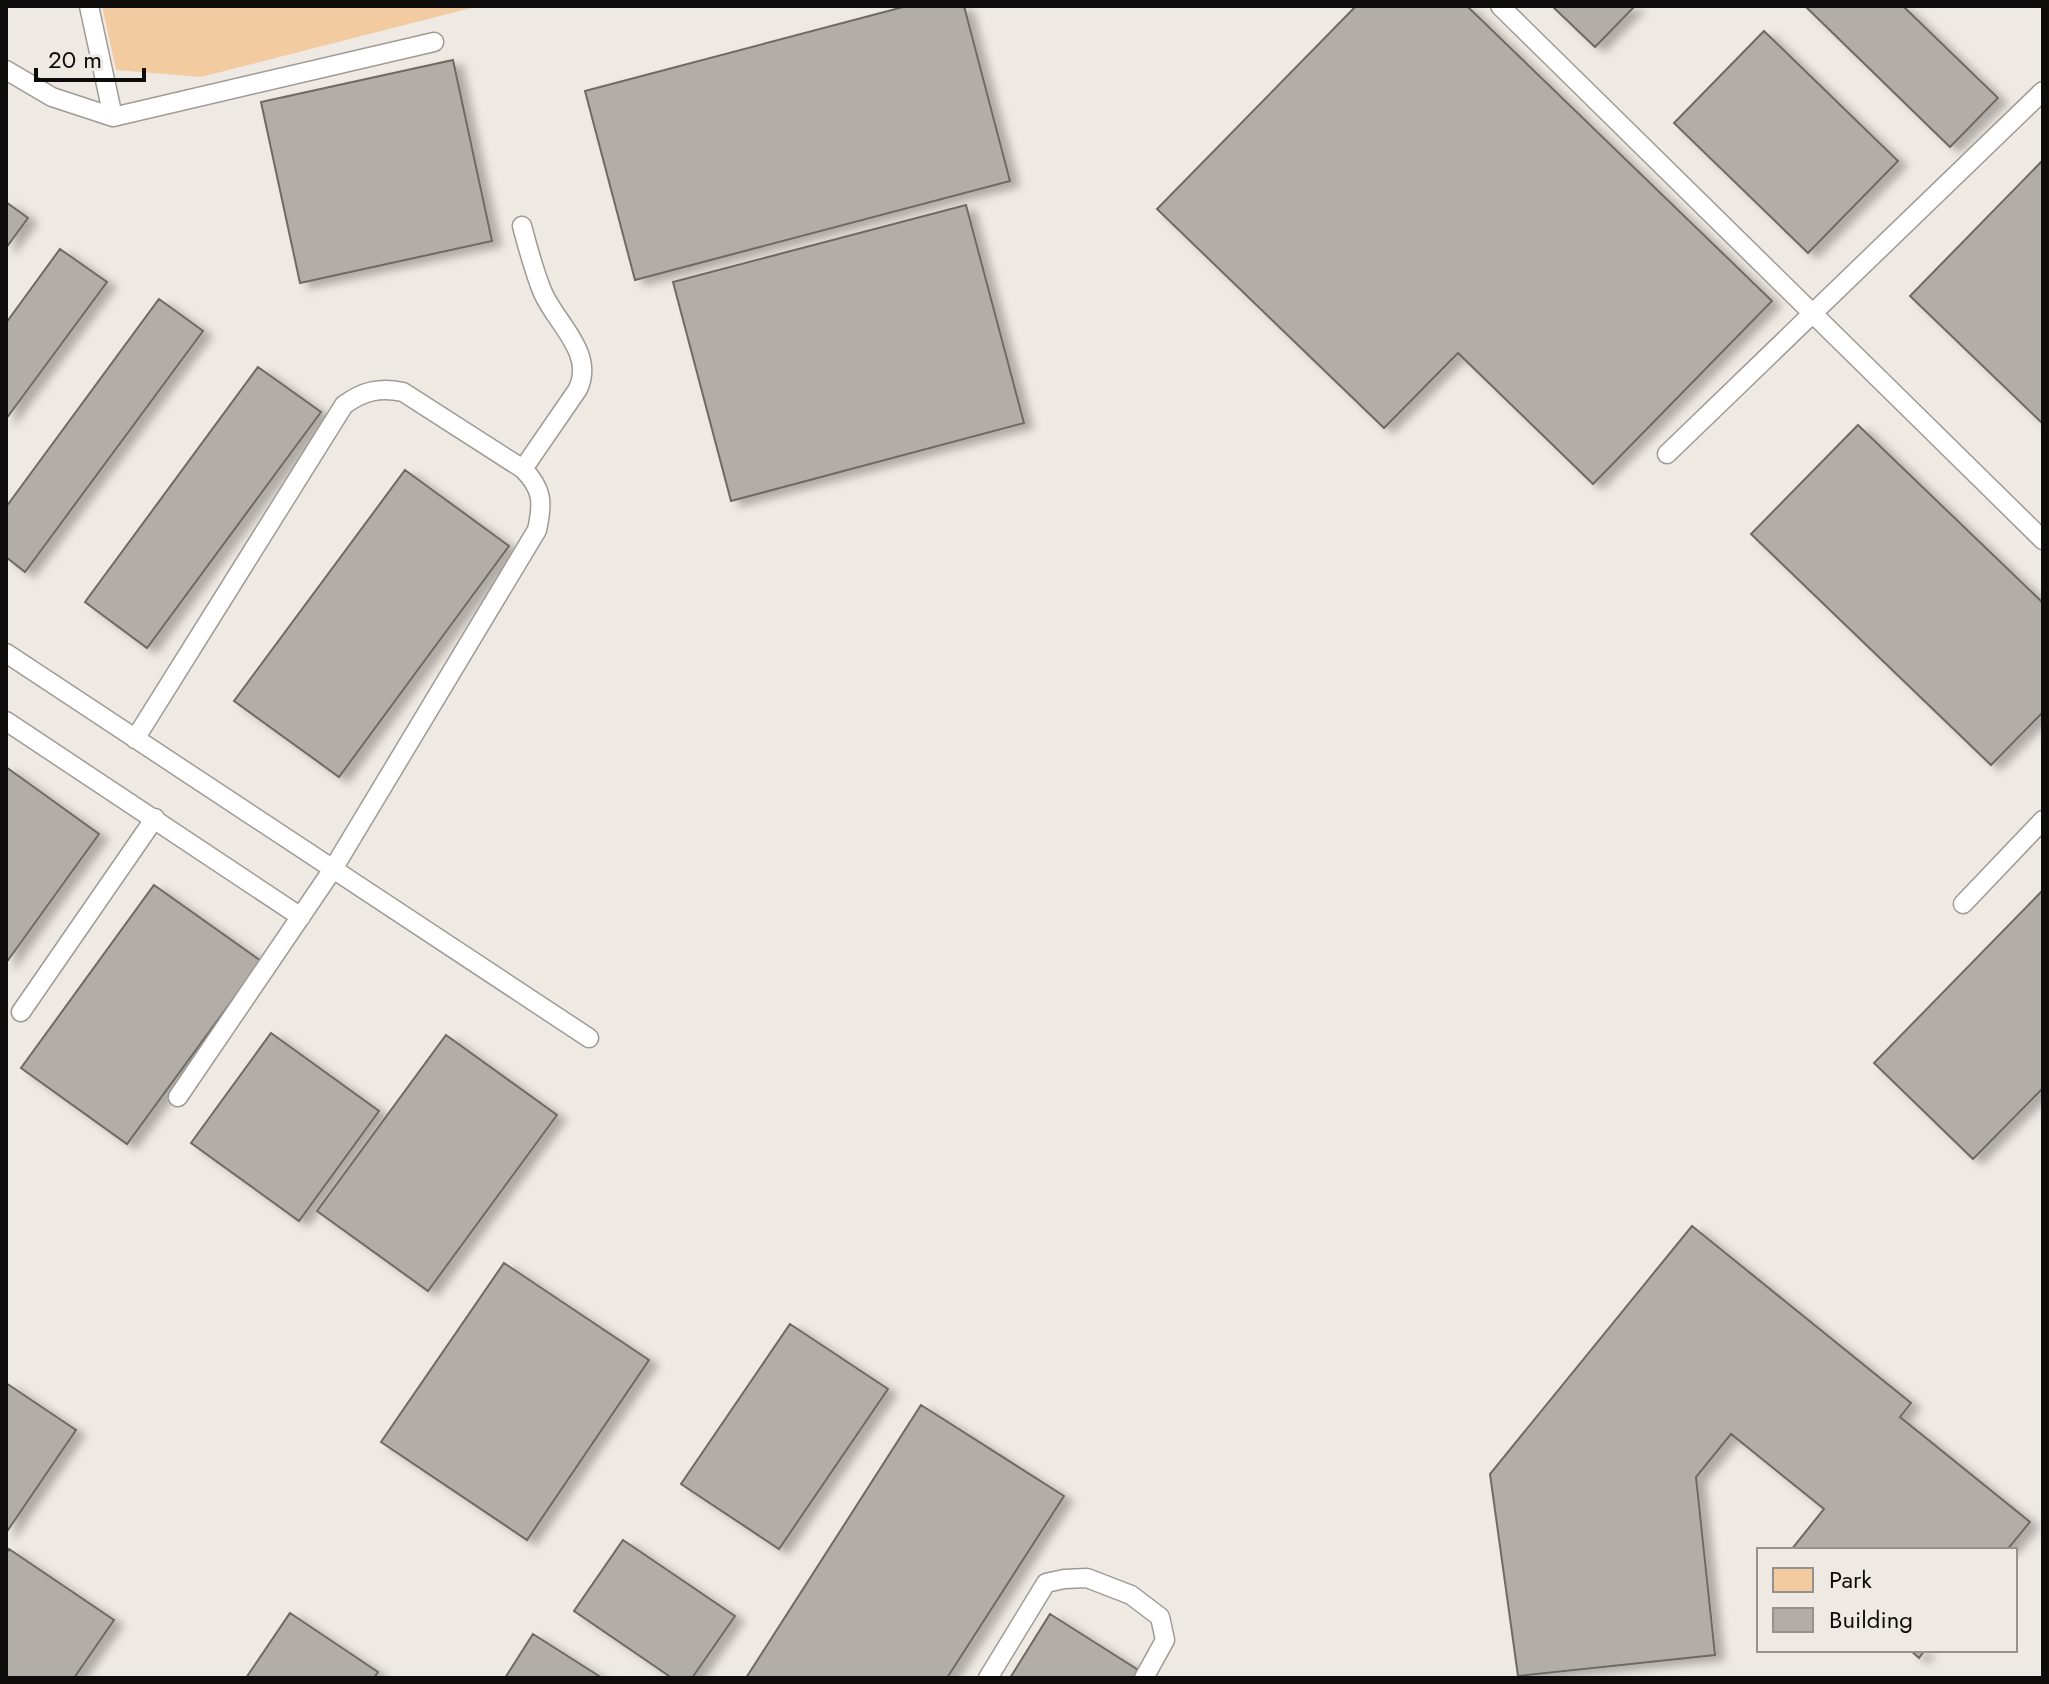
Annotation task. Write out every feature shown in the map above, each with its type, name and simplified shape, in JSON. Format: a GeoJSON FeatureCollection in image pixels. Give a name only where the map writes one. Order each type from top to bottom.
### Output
{"type":"FeatureCollection","features":[{"type":"Feature","properties":{"kind":"lane"},"geometry":{"type":"LineString","coordinates":[[89,6],[113,117]]}},
{"type":"Feature","properties":{"kind":"lane"},"geometry":{"type":"LineString","coordinates":[[1500,6],[2043,540]]}},
{"type":"Feature","properties":{"kind":"lane"},"geometry":{"type":"LineString","coordinates":[[6,70],[52,97],[113,117],[434,42]]}},
{"type":"Feature","properties":{"kind":"lane"},"geometry":{"type":"LineString","coordinates":[[1667,454],[2043,91]]}},
{"type":"Feature","properties":{"kind":"lane"},"geometry":{"type":"LineString","coordinates":[[522,226],[544,296],[575,346],[583,370],[578,389],[523,469]]}},
{"type":"Feature","properties":{"kind":"lane"},"geometry":{"type":"LineString","coordinates":[[135,739],[344,405],[356,396],[388,388],[403,392],[523,469],[534,480],[540,494],[541,511],[537,530],[333,869],[178,1097]]}},
{"type":"Feature","properties":{"kind":"lane"},"geometry":{"type":"LineString","coordinates":[[6,653],[589,1038]]}},
{"type":"Feature","properties":{"kind":"lane"},"geometry":{"type":"LineString","coordinates":[[6,721],[301,917]]}},
{"type":"Feature","properties":{"kind":"lane"},"geometry":{"type":"LineString","coordinates":[[21,1012],[155,818]]}},
{"type":"Feature","properties":{"kind":"lane"},"geometry":{"type":"LineString","coordinates":[[1963,904],[2043,820]]}},
{"type":"Feature","properties":{"kind":"lane"},"geometry":{"type":"LineString","coordinates":[[988,1678],[1046,1583],[1087,1578],[1131,1595],[1160,1617],[1165,1640],[1144,1678]]}},
{"type":"Feature","properties":{"kind":"green space"},"geometry":{"type":"Polygon","coordinates":[[[102,6],[475,7],[201,77],[116,70],[102,6]]]}},
{"type":"Feature","properties":{"kind":"building"},"geometry":{"type":"Polygon","coordinates":[[[907,6],[964,6],[1010,181],[635,280],[585,91],[907,6]]]}},
{"type":"Feature","properties":{"kind":"building"},"geometry":{"type":"Polygon","coordinates":[[[1356,6],[1467,6],[1772,301],[1593,484],[1458,353],[1384,428],[1157,209],[1356,6]]]}},
{"type":"Feature","properties":{"kind":"building"},"geometry":{"type":"Polygon","coordinates":[[[1552,6],[1635,6],[1595,47],[1552,6]]]}},
{"type":"Feature","properties":{"kind":"building"},"geometry":{"type":"Polygon","coordinates":[[[1805,6],[1903,6],[1998,98],[1950,147],[1805,6]]]}},
{"type":"Feature","properties":{"kind":"building"},"geometry":{"type":"Polygon","coordinates":[[[1764,31],[1898,161],[1808,253],[1674,123],[1764,31]]]}},
{"type":"Feature","properties":{"kind":"building"},"geometry":{"type":"Polygon","coordinates":[[[453,60],[492,241],[300,283],[261,102],[453,60]]]}},
{"type":"Feature","properties":{"kind":"building"},"geometry":{"type":"Polygon","coordinates":[[[2043,160],[2043,424],[1910,296],[2043,160]]]}},
{"type":"Feature","properties":{"kind":"building"},"geometry":{"type":"Polygon","coordinates":[[[6,202],[28,218],[6,248],[6,202]]]}},
{"type":"Feature","properties":{"kind":"building"},"geometry":{"type":"Polygon","coordinates":[[[966,205],[1024,423],[731,501],[673,282],[966,205]]]}},
{"type":"Feature","properties":{"kind":"building"},"geometry":{"type":"Polygon","coordinates":[[[60,249],[107,282],[6,419],[6,323],[60,249]]]}},
{"type":"Feature","properties":{"kind":"building"},"geometry":{"type":"Polygon","coordinates":[[[159,299],[203,331],[25,572],[6,557],[6,507],[159,299]]]}},
{"type":"Feature","properties":{"kind":"building"},"geometry":{"type":"Polygon","coordinates":[[[258,367],[321,412],[147,648],[85,602],[258,367]]]}},
{"type":"Feature","properties":{"kind":"building"},"geometry":{"type":"Polygon","coordinates":[[[1858,425],[2043,603],[2043,712],[1991,765],[1751,534],[1858,425]]]}},
{"type":"Feature","properties":{"kind":"building"},"geometry":{"type":"Polygon","coordinates":[[[405,470],[509,546],[339,777],[234,701],[405,470]]]}},
{"type":"Feature","properties":{"kind":"building"},"geometry":{"type":"Polygon","coordinates":[[[6,767],[99,834],[6,963],[6,767]]]}},
{"type":"Feature","properties":{"kind":"building"},"geometry":{"type":"Polygon","coordinates":[[[154,885],[261,961],[127,1144],[21,1068],[154,885]]]}},
{"type":"Feature","properties":{"kind":"building"},"geometry":{"type":"Polygon","coordinates":[[[2043,890],[2043,1088],[1973,1159],[1874,1063],[2043,890]]]}},
{"type":"Feature","properties":{"kind":"building"},"geometry":{"type":"Polygon","coordinates":[[[271,1033],[379,1111],[299,1221],[191,1143],[271,1033]]]}},
{"type":"Feature","properties":{"kind":"building"},"geometry":{"type":"Polygon","coordinates":[[[446,1035],[557,1115],[428,1291],[317,1211],[446,1035]]]}},
{"type":"Feature","properties":{"kind":"building"},"geometry":{"type":"Polygon","coordinates":[[[1692,1226],[1911,1403],[1900,1417],[2030,1522],[2009,1548],[1793,1548],[1824,1509],[1731,1434],[1696,1477],[1715,1655],[1518,1676],[1490,1474],[1692,1226]]]}},
{"type":"Feature","properties":{"kind":"building"},"geometry":{"type":"Polygon","coordinates":[[[504,1263],[649,1360],[527,1540],[381,1442],[504,1263]]]}},
{"type":"Feature","properties":{"kind":"building"},"geometry":{"type":"Polygon","coordinates":[[[790,1324],[888,1389],[779,1549],[681,1484],[790,1324]]]}},
{"type":"Feature","properties":{"kind":"building"},"geometry":{"type":"Polygon","coordinates":[[[6,1383],[76,1430],[6,1533],[6,1383]]]}},
{"type":"Feature","properties":{"kind":"building"},"geometry":{"type":"Polygon","coordinates":[[[921,1405],[1064,1496],[947,1678],[746,1678],[921,1405]]]}},
{"type":"Feature","properties":{"kind":"building"},"geometry":{"type":"Polygon","coordinates":[[[623,1540],[735,1616],[692,1678],[672,1678],[574,1611],[623,1540]]]}},
{"type":"Feature","properties":{"kind":"building"},"geometry":{"type":"Polygon","coordinates":[[[9,1549],[114,1620],[74,1678],[6,1678],[6,1554],[9,1549]]]}},
{"type":"Feature","properties":{"kind":"building"},"geometry":{"type":"Polygon","coordinates":[[[290,1613],[378,1672],[374,1678],[246,1678],[290,1613]]]}},
{"type":"Feature","properties":{"kind":"building"},"geometry":{"type":"Polygon","coordinates":[[[1050,1614],[1143,1673],[1139,1678],[1010,1678],[1050,1614]]]}},
{"type":"Feature","properties":{"kind":"building"},"geometry":{"type":"Polygon","coordinates":[[[533,1634],[602,1678],[505,1678],[533,1634]]]}}]}
